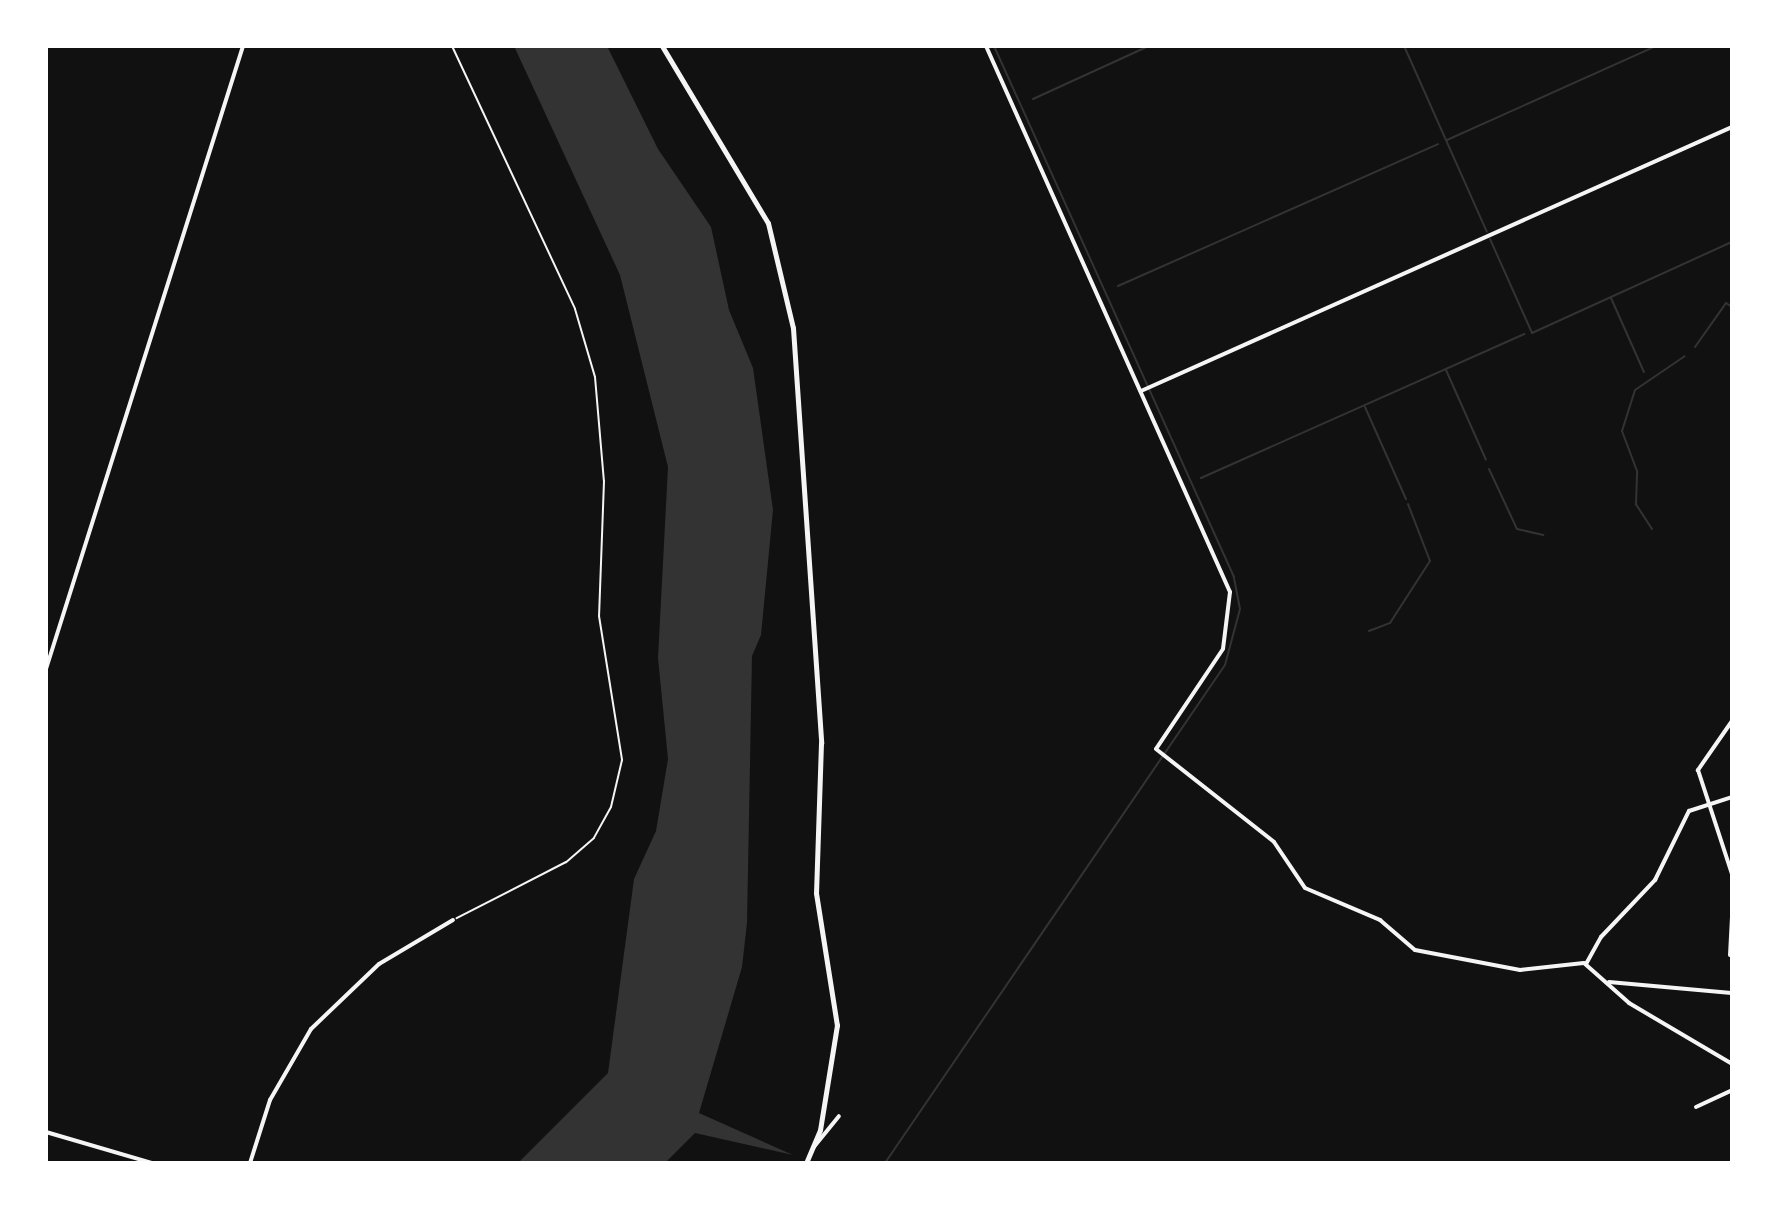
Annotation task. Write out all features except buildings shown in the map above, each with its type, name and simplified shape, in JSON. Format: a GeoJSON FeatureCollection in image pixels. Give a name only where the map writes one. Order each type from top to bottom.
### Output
{"type":"FeatureCollection","features":[{"type":"Feature","properties":{"kind":"main road"},"geometry":{"type":"LineString","coordinates":[[662,46],[768,223],[793,328],[821,743],[816,893],[837,1025],[813,1148],[806,1163]]}},
{"type":"Feature","properties":{"kind":"street"},"geometry":{"type":"LineString","coordinates":[[46,669],[243,46]]}},
{"type":"Feature","properties":{"kind":"street"},"geometry":{"type":"LineString","coordinates":[[986,46],[1143,390],[1231,601],[1223,649],[1160,751],[1274,842],[1305,888],[1380,920],[1415,950],[1520,970],[1586,964],[1629,1003],[1732,1064]]}},
{"type":"Feature","properties":{"kind":"street"},"geometry":{"type":"LineString","coordinates":[[1143,390],[1732,127]]}},
{"type":"Feature","properties":{"kind":"street"},"geometry":{"type":"LineString","coordinates":[[1732,721],[1699,763],[1732,874]]}},
{"type":"Feature","properties":{"kind":"street"},"geometry":{"type":"LineString","coordinates":[[1586,964],[1601,937],[1655,880],[1689,811],[1708,800],[1732,797]]}},
{"type":"Feature","properties":{"kind":"street"},"geometry":{"type":"LineString","coordinates":[[1730,955],[1732,916]]}},
{"type":"Feature","properties":{"kind":"street"},"geometry":{"type":"LineString","coordinates":[[250,1163],[278,1082],[311,1029],[368,973],[453,920]]}},
{"type":"Feature","properties":{"kind":"street"},"geometry":{"type":"LineString","coordinates":[[1609,982],[1732,993]]}},
{"type":"Feature","properties":{"kind":"street"},"geometry":{"type":"LineString","coordinates":[[1696,1107],[1732,1090]]}},
{"type":"Feature","properties":{"kind":"street"},"geometry":{"type":"LineString","coordinates":[[813,1148],[839,1116]]}},
{"type":"Feature","properties":{"kind":"street"},"geometry":{"type":"LineString","coordinates":[[46,1132],[152,1163]]}},
{"type":"Feature","properties":{"kind":"path"},"geometry":{"type":"LineString","coordinates":[[452,46],[575,309],[595,377],[604,481],[599,616],[622,760],[611,807],[594,838],[566,862],[464,915]]}},
{"type":"Feature","properties":{"kind":"shaded area"},"geometry":{"type":"Polygon","coordinates":[[[514,46],[607,46],[658,149],[711,227],[729,310],[753,368],[773,510],[761,635],[752,656],[747,923],[742,967],[699,1113],[793,1155],[695,1133],[665,1163],[518,1163],[608,1073],[634,879],[656,831],[668,759],[658,658],[668,467],[620,275],[514,46]]]}},
{"type":"Feature","properties":{"kind":"waterway"},"geometry":{"type":"LineString","coordinates":[[885,1163],[1225,665],[1240,609],[1234,577],[994,46]]}},
{"type":"Feature","properties":{"kind":"waterway"},"geometry":{"type":"LineString","coordinates":[[1033,99],[1149,46]]}},
{"type":"Feature","properties":{"kind":"waterway"},"geometry":{"type":"LineString","coordinates":[[1447,140],[1656,46]]}},
{"type":"Feature","properties":{"kind":"waterway"},"geometry":{"type":"LineString","coordinates":[[1405,48],[1487,232]]}},
{"type":"Feature","properties":{"kind":"waterway"},"geometry":{"type":"LineString","coordinates":[[1118,286],[1438,144]]}},
{"type":"Feature","properties":{"kind":"waterway"},"geometry":{"type":"LineString","coordinates":[[1490,239],[1532,333],[1732,242]]}},
{"type":"Feature","properties":{"kind":"waterway"},"geometry":{"type":"LineString","coordinates":[[1611,298],[1644,372]]}},
{"type":"Feature","properties":{"kind":"waterway"},"geometry":{"type":"LineString","coordinates":[[1695,347],[1726,303],[1732,307]]}},
{"type":"Feature","properties":{"kind":"waterway"},"geometry":{"type":"LineString","coordinates":[[1201,478],[1524,334]]}},
{"type":"Feature","properties":{"kind":"waterway"},"geometry":{"type":"LineString","coordinates":[[1652,529],[1636,504],[1637,471],[1622,431],[1635,390],[1685,356]]}},
{"type":"Feature","properties":{"kind":"waterway"},"geometry":{"type":"LineString","coordinates":[[1446,370],[1486,460]]}},
{"type":"Feature","properties":{"kind":"waterway"},"geometry":{"type":"LineString","coordinates":[[1365,407],[1406,499]]}},
{"type":"Feature","properties":{"kind":"waterway"},"geometry":{"type":"LineString","coordinates":[[1489,469],[1517,529],[1543,535]]}},
{"type":"Feature","properties":{"kind":"waterway"},"geometry":{"type":"LineString","coordinates":[[1369,631],[1390,623],[1430,561],[1408,504]]}}]}
